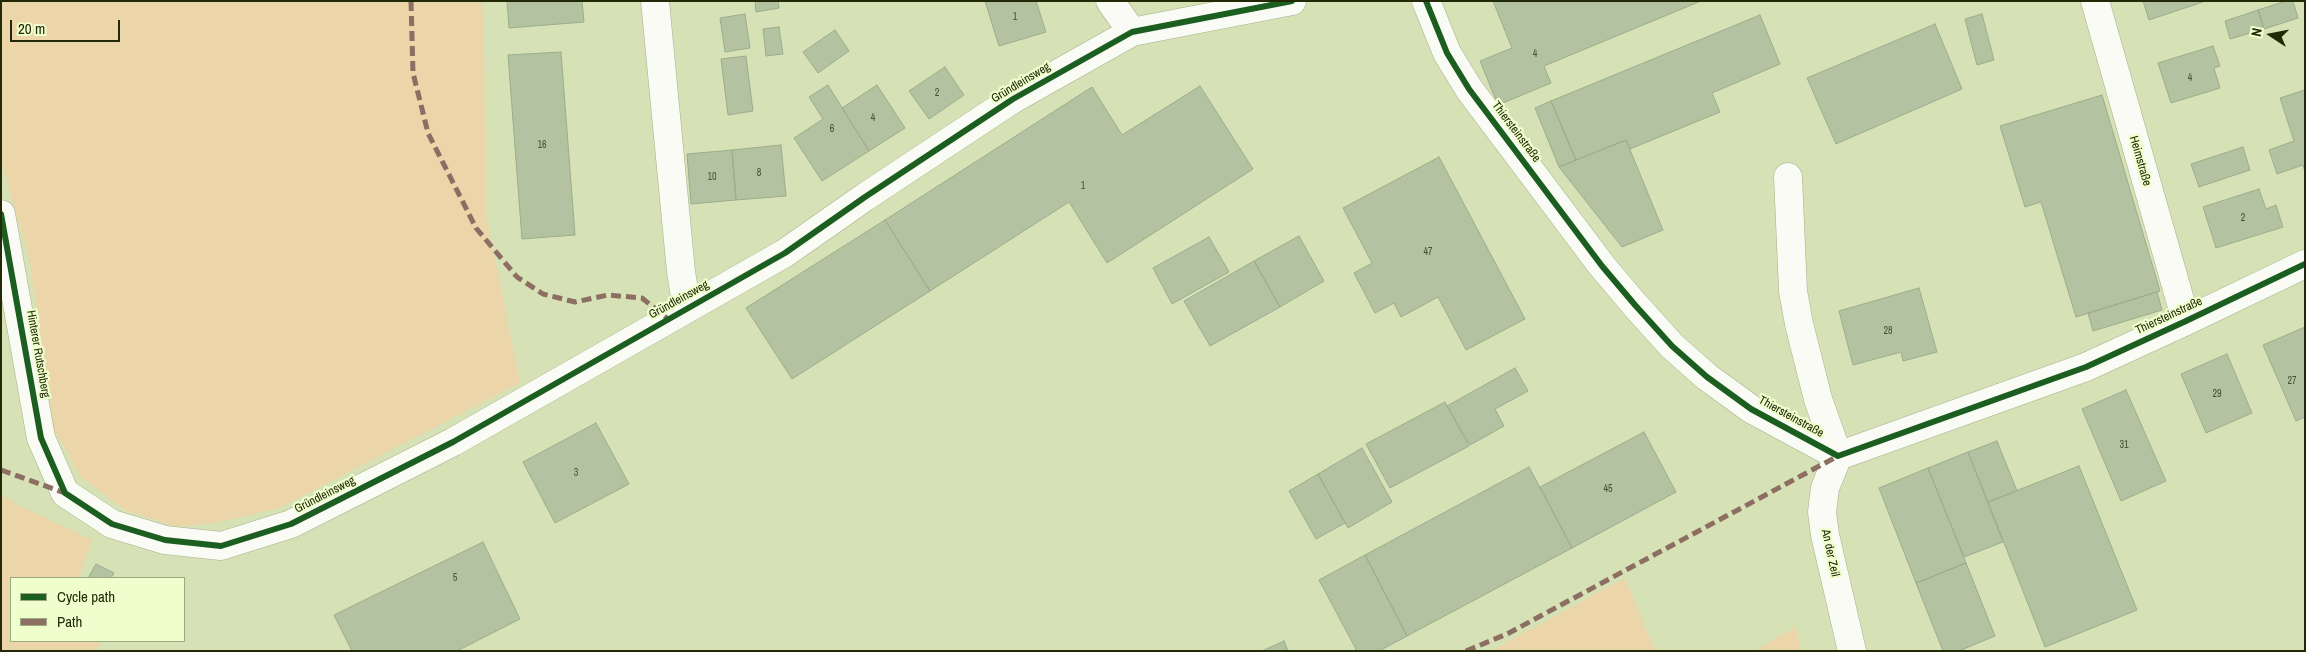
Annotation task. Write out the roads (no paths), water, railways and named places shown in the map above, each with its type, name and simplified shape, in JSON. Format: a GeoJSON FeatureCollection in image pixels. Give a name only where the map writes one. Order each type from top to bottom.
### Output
{"type":"FeatureCollection","features":[{"type":"Feature","properties":{"kind":"street"},"geometry":{"type":"LineString","coordinates":[[655,1],[681,272],[687,309]]}},
{"type":"Feature","properties":{"kind":"street"},"geometry":{"type":"LineString","coordinates":[[1110,1],[1132,32]]}},
{"type":"Feature","properties":{"kind":"street","name":"Gründleinsweg"},"geometry":{"type":"LineString","coordinates":[[65,493],[112,524],[165,540],[221,546],[291,524],[453,442],[785,253],[865,196],[1013,100],[1132,32],[1292,1]]}},
{"type":"Feature","properties":{"kind":"street","name":"Thiersteinstraße"},"geometry":{"type":"LineString","coordinates":[[1426,1],[1447,53],[1470,89],[1602,266],[1672,346],[1707,377],[1751,409],[1838,456],[2086,366],[2305,264]]}},
{"type":"Feature","properties":{"kind":"street","name":"Heimstraße"},"geometry":{"type":"LineString","coordinates":[[2094,1],[2186,321]]}},
{"type":"Feature","properties":{"kind":"street"},"geometry":{"type":"LineString","coordinates":[[1788,177],[1793,291],[1818,399],[1838,456]]}},
{"type":"Feature","properties":{"kind":"street","name":"Hinterer Rutschberg"},"geometry":{"type":"LineString","coordinates":[[1,214],[41,438],[65,493]]}},
{"type":"Feature","properties":{"kind":"street","name":"An der Zeil"},"geometry":{"type":"LineString","coordinates":[[1838,456],[1825,488],[1822,512],[1825,535],[1852,651]]}}]}
